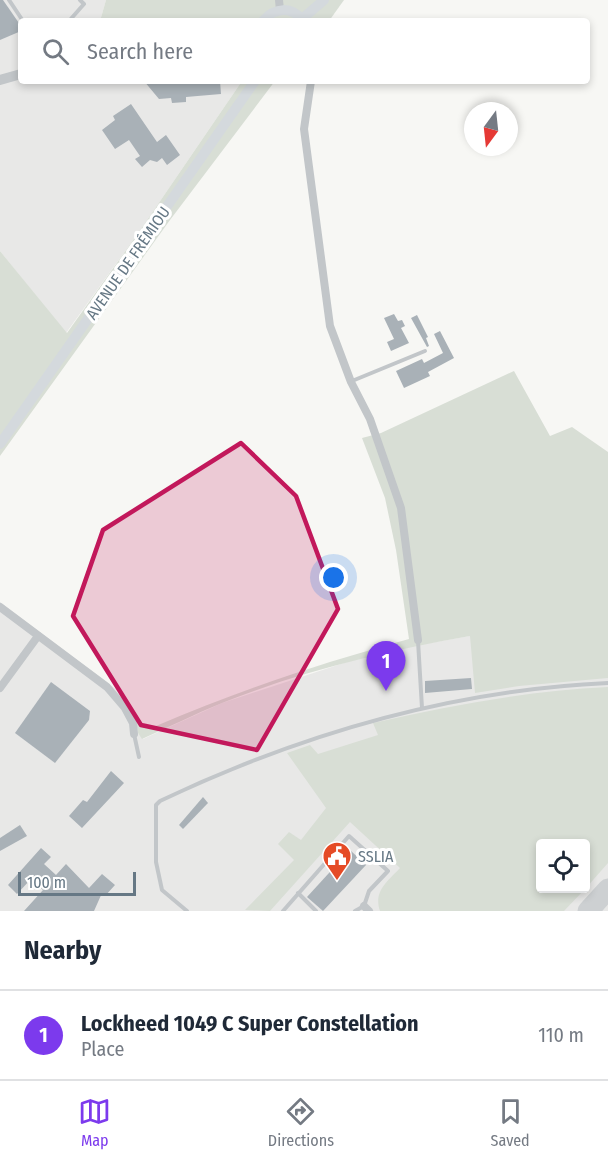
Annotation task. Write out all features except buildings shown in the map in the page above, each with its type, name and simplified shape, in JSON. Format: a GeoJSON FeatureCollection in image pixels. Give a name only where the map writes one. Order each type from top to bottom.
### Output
{"type":"FeatureCollection","features":[{"type":"Feature","properties":{"kind":"main road"},"geometry":{"type":"LineString","coordinates":[[304,18],[324,0]]}},
{"type":"Feature","properties":{"kind":"main road"},"geometry":{"type":"LineString","coordinates":[[267,18],[279,5],[292,11],[300,18]]}},
{"type":"Feature","properties":{"kind":"main road","name":"AVENUE DE FRÉMIOU"},"geometry":{"type":"LineString","coordinates":[[0,444],[253,84]]}},
{"type":"Feature","properties":{"kind":"street"},"geometry":{"type":"LineString","coordinates":[[0,80],[18,75]]}},
{"type":"Feature","properties":{"kind":"street"},"geometry":{"type":"LineString","coordinates":[[310,84],[304,129],[330,327],[351,382],[370,419],[401,508],[418,640]]}},
{"type":"Feature","properties":{"kind":"street"},"geometry":{"type":"LineString","coordinates":[[0,607],[115,694],[133,723],[134,734]]}},
{"type":"Feature","properties":{"kind":"street"},"geometry":{"type":"LineString","coordinates":[[0,688],[38,636]]}},
{"type":"Feature","properties":{"kind":"lane"},"geometry":{"type":"LineString","coordinates":[[9,0],[21,18]]}},
{"type":"Feature","properties":{"kind":"lane"},"geometry":{"type":"LineString","coordinates":[[72,18],[84,4],[80,0]]}},
{"type":"Feature","properties":{"kind":"lane"},"geometry":{"type":"LineString","coordinates":[[351,382],[425,351]]}},
{"type":"Feature","properties":{"kind":"lane"},"geometry":{"type":"LineString","coordinates":[[418,640],[422,708]]}},
{"type":"Feature","properties":{"kind":"lane"},"geometry":{"type":"LineString","coordinates":[[187,911],[162,890],[156,862],[156,806],[160,801],[224,770],[297,743],[422,708],[484,695],[608,683]]}},
{"type":"Feature","properties":{"kind":"lane"},"geometry":{"type":"LineString","coordinates":[[134,734],[139,757]]}},
{"type":"Feature","properties":{"kind":"lane"},"geometry":{"type":"LineString","coordinates":[[283,911],[349,836],[387,871],[369,891],[366,909],[355,911]]}},
{"type":"Feature","properties":{"kind":"lane"},"geometry":{"type":"LineString","coordinates":[[298,893],[316,911]]}},
{"type":"Feature","properties":{"kind":"highlighted area"},"geometry":{"type":"Polygon","coordinates":[[[241,443],[296,496],[338,609],[257,750],[141,725],[73,616],[103,530],[241,443]]]}},
{"type":"Feature","properties":{"kind":"shaded area"},"geometry":{"type":"Polygon","coordinates":[[[0,0],[106,0],[101,18],[18,18],[18,84],[240,84],[141,229],[66,333],[0,251],[0,0]]]}},
{"type":"Feature","properties":{"kind":"shaded area"},"geometry":{"type":"Polygon","coordinates":[[[106,0],[344,0],[331,18],[101,18],[106,0]]]}},
{"type":"Feature","properties":{"kind":"shaded area"},"geometry":{"type":"Polygon","coordinates":[[[240,84],[273,84],[170,220],[0,456],[0,251],[67,333],[240,84]]]}},
{"type":"Feature","properties":{"kind":"shaded area"},"geometry":{"type":"Polygon","coordinates":[[[514,371],[550,436],[572,427],[608,452],[608,678],[519,686],[475,693],[470,636],[375,655],[283,681],[222,703],[142,739],[138,733],[135,716],[145,726],[156,726],[281,678],[409,639],[396,550],[385,498],[362,438],[381,433],[514,371]]]}},
{"type":"Feature","properties":{"kind":"shaded area"},"geometry":{"type":"Polygon","coordinates":[[[0,602],[116,689],[135,716],[138,733],[143,739],[222,703],[353,660],[397,649],[486,633],[608,621],[608,911],[0,911],[0,602]]]}},
{"type":"Feature","properties":{"kind":"shaded area"},"geometry":{"type":"Polygon","coordinates":[[[608,687],[608,863],[590,883],[590,839],[536,839],[536,893],[581,893],[564,911],[380,911],[378,898],[380,892],[400,868],[350,822],[270,911],[245,910],[294,860],[278,844],[289,832],[301,840],[326,808],[287,753],[310,745],[318,754],[378,735],[373,723],[431,710],[519,695],[608,687]]]}},
{"type":"Feature","properties":{"kind":"taxiway"},"geometry":{"type":"LineString","coordinates":[[588,911],[608,889]]}},
{"type":"Feature","properties":{"kind":"place","name":"Lockheed 1049 C Super Constellation"},"geometry":{"type":"Point","coordinates":[386,691]}},
{"type":"Feature","properties":{"kind":"place","name":"SSLIA"},"geometry":{"type":"Point","coordinates":[337,882]}}]}
